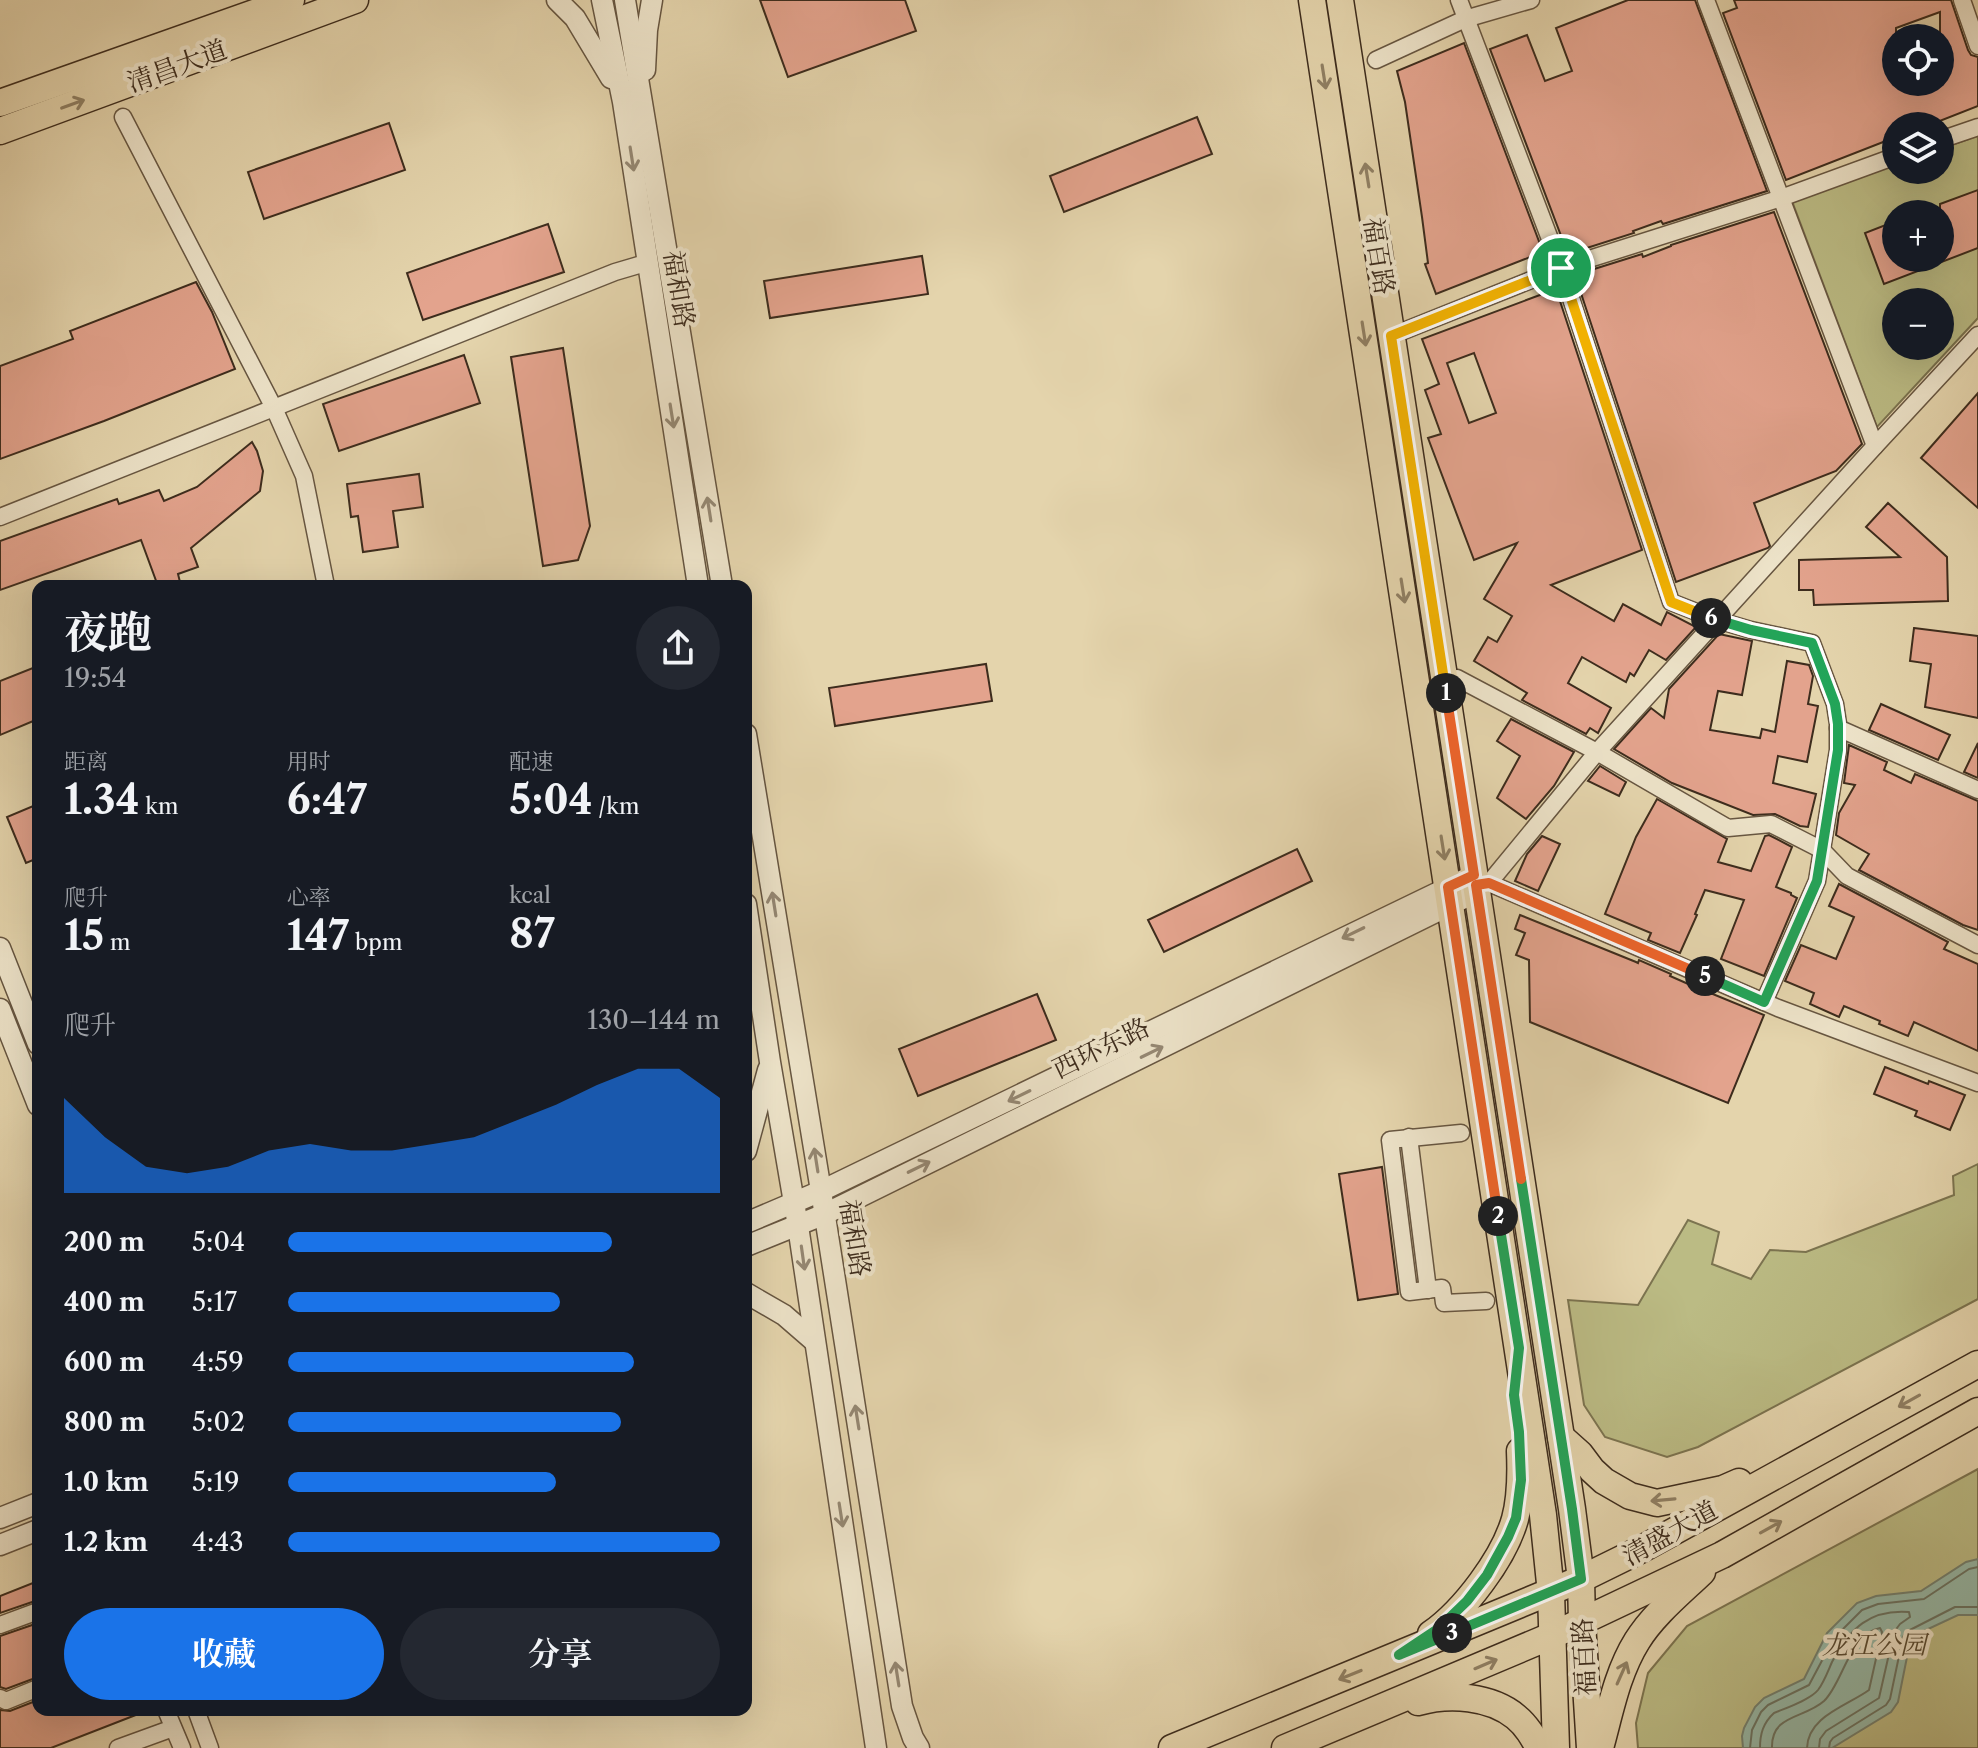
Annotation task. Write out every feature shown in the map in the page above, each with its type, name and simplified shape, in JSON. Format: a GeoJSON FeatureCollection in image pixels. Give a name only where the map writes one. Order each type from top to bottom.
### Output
{"type":"FeatureCollection","features":[{"type":"Feature","properties":{"kind":"main road","name":"清昌大道"},"geometry":{"type":"LineString","coordinates":[[0,103],[291,0]]}},
{"type":"Feature","properties":{"kind":"main road","name":"清昌大道"},"geometry":{"type":"LineString","coordinates":[[0,131],[355,0]]}},
{"type":"Feature","properties":{"kind":"main road","name":"福百路"},"geometry":{"type":"LineString","coordinates":[[1312,0],[1543,1515],[1551,1593],[1556,1748]]}},
{"type":"Feature","properties":{"kind":"main road","name":"福百路"},"geometry":{"type":"LineString","coordinates":[[1340,0],[1479,884],[1561,1437],[1581,1579],[1590,1748]]}},
{"type":"Feature","properties":{"kind":"main road"},"geometry":{"type":"LineString","coordinates":[[1399,1655],[1438,1629],[1467,1601],[1487,1575],[1516,1518],[1521,1480],[1514,1395],[1519,1348]]}},
{"type":"Feature","properties":{"kind":"main road","name":"清盛大道"},"geometry":{"type":"LineString","coordinates":[[1172,1748],[1581,1579],[1640,1550],[1978,1364]]}},
{"type":"Feature","properties":{"kind":"main road","name":"清盛大道"},"geometry":{"type":"LineString","coordinates":[[1285,1748],[1551,1636],[1722,1555],[1978,1411]]}},
{"type":"Feature","properties":{"kind":"main road"},"geometry":{"type":"LineString","coordinates":[[1561,1437],[1604,1481],[1630,1496],[1657,1503],[1723,1489],[1817,1452]]}},
{"type":"Feature","properties":{"kind":"main road"},"geometry":{"type":"LineString","coordinates":[[1600,1748],[1617,1683],[1637,1640],[1661,1612],[1722,1555]]}},
{"type":"Feature","properties":{"kind":"main road"},"geometry":{"type":"LineString","coordinates":[[1353,1720],[1428,1699],[1468,1698],[1493,1704],[1515,1716],[1528,1729],[1539,1748]]}},
{"type":"Feature","properties":{"kind":"street"},"geometry":{"type":"LineString","coordinates":[[557,0],[575,18],[633,106]]}},
{"type":"Feature","properties":{"kind":"street","name":"福和路"},"geometry":{"type":"LineString","coordinates":[[602,0],[633,106],[721,580]]}},
{"type":"Feature","properties":{"kind":"street","name":"福和路"},"geometry":{"type":"LineString","coordinates":[[625,0],[649,262],[697,580]]}},
{"type":"Feature","properties":{"kind":"street"},"geometry":{"type":"LineString","coordinates":[[633,106],[652,0]]}},
{"type":"Feature","properties":{"kind":"street"},"geometry":{"type":"LineString","coordinates":[[1459,0],[1561,268],[1671,602],[1751,630],[1812,643],[1835,704],[1838,750],[1817,881],[1764,1002]]}},
{"type":"Feature","properties":{"kind":"street"},"geometry":{"type":"LineString","coordinates":[[1376,60],[1465,19],[1531,0]]}},
{"type":"Feature","properties":{"kind":"street"},"geometry":{"type":"LineString","coordinates":[[1706,0],[1875,446]]}},
{"type":"Feature","properties":{"kind":"street"},"geometry":{"type":"LineString","coordinates":[[1962,0],[1978,46]]}},
{"type":"Feature","properties":{"kind":"street"},"geometry":{"type":"LineString","coordinates":[[123,117],[274,408],[304,476],[325,580]]}},
{"type":"Feature","properties":{"kind":"street"},"geometry":{"type":"LineString","coordinates":[[1954,135],[1978,127]]}},
{"type":"Feature","properties":{"kind":"street"},"geometry":{"type":"LineString","coordinates":[[1391,336],[1561,268],[1781,198],[1882,161]]}},
{"type":"Feature","properties":{"kind":"street"},"geometry":{"type":"LineString","coordinates":[[0,517],[615,272],[649,262]]}},
{"type":"Feature","properties":{"kind":"street"},"geometry":{"type":"LineString","coordinates":[[1978,335],[1479,884],[1764,1002],[1978,1083]]}},
{"type":"Feature","properties":{"kind":"street"},"geometry":{"type":"LineString","coordinates":[[1457,678],[1597,752],[1728,828],[1771,824],[1822,850],[1847,876],[1978,945]]}},
{"type":"Feature","properties":{"kind":"street"},"geometry":{"type":"LineString","coordinates":[[1838,728],[1978,790]]}},
{"type":"Feature","properties":{"kind":"street","name":"福和路"},"geometry":{"type":"LineString","coordinates":[[752,771],[902,1706],[919,1748]]}},
{"type":"Feature","properties":{"kind":"street","name":"西环东路"},"geometry":{"type":"LineString","coordinates":[[752,1221],[795,1204],[1479,884]]}},
{"type":"Feature","properties":{"kind":"street","name":"西环东路"},"geometry":{"type":"LineString","coordinates":[[752,1244],[825,1214],[1450,895]]}},
{"type":"Feature","properties":{"kind":"street","name":"福和路"},"geometry":{"type":"LineString","coordinates":[[752,944],[795,1204],[876,1748]]}},
{"type":"Feature","properties":{"kind":"street"},"geometry":{"type":"LineString","coordinates":[[0,948],[32,1029]]}},
{"type":"Feature","properties":{"kind":"street"},"geometry":{"type":"LineString","coordinates":[[0,1009],[32,1090]]}},
{"type":"Feature","properties":{"kind":"street"},"geometry":{"type":"LineString","coordinates":[[752,1129],[770,1062]]}},
{"type":"Feature","properties":{"kind":"street"},"geometry":{"type":"LineString","coordinates":[[1461,1133],[1390,1140],[1409,1292],[1442,1288],[1444,1303],[1486,1301]]}},
{"type":"Feature","properties":{"kind":"street"},"geometry":{"type":"LineString","coordinates":[[752,1296],[784,1315],[814,1341]]}},
{"type":"Feature","properties":{"kind":"street"},"geometry":{"type":"LineString","coordinates":[[0,1518],[32,1505]]}},
{"type":"Feature","properties":{"kind":"street"},"geometry":{"type":"LineString","coordinates":[[0,1545],[32,1532]]}},
{"type":"Feature","properties":{"kind":"street"},"geometry":{"type":"LineString","coordinates":[[0,1625],[32,1613]]}},
{"type":"Feature","properties":{"kind":"street"},"geometry":{"type":"LineString","coordinates":[[0,1698],[6,1701],[32,1690]]}},
{"type":"Feature","properties":{"kind":"street"},"geometry":{"type":"LineString","coordinates":[[168,1716],[182,1748]]}},
{"type":"Feature","properties":{"kind":"street"},"geometry":{"type":"LineString","coordinates":[[198,1716],[210,1748]]}},
{"type":"Feature","properties":{"kind":"street"},"geometry":{"type":"LineString","coordinates":[[118,1748],[173,1728]]}},
{"type":"Feature","properties":{"kind":"green space"},"geometry":{"type":"Polygon","coordinates":[[[1978,136],[1978,318],[1954,344],[1954,288],[1882,288],[1882,360],[1939,360],[1877,427],[1792,201],[1882,169],[1882,184],[1954,184],[1954,144],[1978,136]]]}},
{"type":"Feature","properties":{"kind":"green space"},"geometry":{"type":"Polygon","coordinates":[[[1978,1164],[1978,1299],[1698,1447],[1667,1457],[1605,1437],[1584,1405],[1568,1300],[1638,1305],[1688,1220],[1719,1232],[1712,1264],[1751,1279],[1770,1250],[1806,1252],[1954,1195],[1953,1176],[1978,1164]]]}},
{"type":"Feature","properties":{"kind":"green space","name":"龙江公园"},"geometry":{"type":"Polygon","coordinates":[[[1978,1469],[1978,1748],[1638,1748],[1636,1723],[1648,1673],[1687,1626],[1978,1469]]]}},
{"type":"Feature","properties":{"kind":"water"},"geometry":{"type":"Polygon","coordinates":[[[1978,1559],[1978,1615],[1958,1615],[1911,1637],[1898,1702],[1891,1712],[1832,1748],[1743,1748],[1744,1728],[1755,1707],[1764,1698],[1804,1679],[1827,1633],[1857,1603],[1876,1596],[1921,1591],[1966,1562],[1978,1559]]]}},
{"type":"Feature","properties":{"kind":"building"},"geometry":{"type":"Polygon","coordinates":[[[760,0],[905,0],[916,31],[788,77],[760,0]]]}},
{"type":"Feature","properties":{"kind":"building"},"geometry":{"type":"Polygon","coordinates":[[[1628,0],[1695,0],[1767,191],[1663,224],[1661,221],[1568,254],[1490,49],[1527,35],[1545,81],[1572,71],[1556,28],[1628,0]]]}},
{"type":"Feature","properties":{"kind":"building"},"geometry":{"type":"Polygon","coordinates":[[[1734,0],[1951,0],[1968,50],[1978,57],[1978,106],[1954,115],[1954,112],[1882,112],[1882,142],[1786,180],[1723,13],[1737,8],[1734,0]]]}},
{"type":"Feature","properties":{"kind":"building"},"geometry":{"type":"Polygon","coordinates":[[[1464,43],[1543,252],[1436,294],[1425,264],[1428,263],[1422,217],[1405,102],[1397,71],[1464,43]]]}},
{"type":"Feature","properties":{"kind":"building"},"geometry":{"type":"Polygon","coordinates":[[[1197,117],[1212,154],[1064,212],[1050,176],[1197,117]]]}},
{"type":"Feature","properties":{"kind":"building"},"geometry":{"type":"Polygon","coordinates":[[[389,123],[405,170],[264,219],[248,172],[389,123]]]}},
{"type":"Feature","properties":{"kind":"building"},"geometry":{"type":"Polygon","coordinates":[[[1978,190],[1978,248],[1954,257],[1954,200],[1951,200],[1978,190]]]}},
{"type":"Feature","properties":{"kind":"building"},"geometry":{"type":"Polygon","coordinates":[[[1774,212],[1862,444],[1836,471],[1754,503],[1770,546],[1768,548],[1676,582],[1575,275],[1642,254],[1643,257],[1774,212]]]}},
{"type":"Feature","properties":{"kind":"building"},"geometry":{"type":"Polygon","coordinates":[[[548,224],[564,272],[423,320],[407,273],[548,224]]]}},
{"type":"Feature","properties":{"kind":"building"},"geometry":{"type":"Polygon","coordinates":[[[1882,226],[1882,272],[1915,272],[1884,284],[1865,233],[1882,226]]]}},
{"type":"Feature","properties":{"kind":"building"},"geometry":{"type":"Polygon","coordinates":[[[922,256],[928,294],[770,318],[764,281],[922,256]]]}},
{"type":"Feature","properties":{"kind":"building"},"geometry":{"type":"Polygon","coordinates":[[[196,282],[235,369],[0,459],[0,366],[73,339],[70,331],[196,282]]]}},
{"type":"Feature","properties":{"kind":"building"},"geometry":{"type":"Polygon","coordinates":[[[1556,289],[1642,550],[1551,585],[1614,621],[1623,604],[1661,625],[1667,612],[1696,627],[1666,660],[1649,650],[1634,676],[1630,673],[1626,682],[1582,657],[1568,683],[1611,708],[1598,733],[1590,728],[1586,734],[1522,700],[1527,693],[1474,661],[1488,637],[1497,642],[1512,616],[1484,599],[1517,543],[1474,560],[1428,438],[1441,434],[1425,390],[1439,384],[1422,339],[1556,289]],[[1474,353],[1447,363],[1469,423],[1496,413],[1474,353]]]}},
{"type":"Feature","properties":{"kind":"building"},"geometry":{"type":"Polygon","coordinates":[[[563,348],[590,526],[578,560],[543,566],[511,357],[563,348]]]}},
{"type":"Feature","properties":{"kind":"building"},"geometry":{"type":"Polygon","coordinates":[[[464,355],[480,403],[339,451],[323,404],[464,355]]]}},
{"type":"Feature","properties":{"kind":"building"},"geometry":{"type":"Polygon","coordinates":[[[1978,393],[1978,508],[1921,458],[1978,393]]]}},
{"type":"Feature","properties":{"kind":"building"},"geometry":{"type":"Polygon","coordinates":[[[252,442],[263,471],[260,491],[191,548],[198,567],[178,574],[180,580],[156,580],[141,540],[0,590],[0,541],[117,499],[119,504],[159,490],[164,501],[197,487],[252,442]]]}},
{"type":"Feature","properties":{"kind":"building"},"geometry":{"type":"Polygon","coordinates":[[[419,474],[423,507],[393,511],[398,547],[363,552],[358,516],[351,517],[347,484],[419,474]]]}},
{"type":"Feature","properties":{"kind":"building"},"geometry":{"type":"Polygon","coordinates":[[[1888,503],[1947,557],[1948,601],[1814,605],[1813,590],[1799,590],[1799,560],[1900,557],[1866,527],[1888,503]]]}},
{"type":"Feature","properties":{"kind":"building"},"geometry":{"type":"Polygon","coordinates":[[[1914,628],[1978,636],[1978,718],[1925,707],[1931,664],[1910,661],[1914,628]]]}},
{"type":"Feature","properties":{"kind":"building"},"geometry":{"type":"Polygon","coordinates":[[[1719,634],[1752,641],[1742,695],[1718,691],[1710,730],[1760,738],[1762,729],[1775,732],[1787,661],[1809,665],[1813,676],[1808,704],[1818,706],[1807,762],[1778,756],[1773,783],[1816,794],[1808,827],[1775,814],[1753,815],[1672,783],[1614,749],[1651,708],[1664,718],[1669,689],[1719,634]]]}},
{"type":"Feature","properties":{"kind":"building"},"geometry":{"type":"Polygon","coordinates":[[[986,664],[992,701],[835,726],[829,688],[986,664]]]}},
{"type":"Feature","properties":{"kind":"building"},"geometry":{"type":"Polygon","coordinates":[[[32,668],[32,722],[0,735],[0,681],[32,668]]]}},
{"type":"Feature","properties":{"kind":"building"},"geometry":{"type":"Polygon","coordinates":[[[1881,704],[1950,735],[1938,760],[1869,730],[1881,704]]]}},
{"type":"Feature","properties":{"kind":"building"},"geometry":{"type":"Polygon","coordinates":[[[1511,719],[1574,752],[1554,786],[1526,819],[1497,798],[1520,756],[1497,741],[1511,719]]]}},
{"type":"Feature","properties":{"kind":"building"},"geometry":{"type":"Polygon","coordinates":[[[1978,743],[1978,778],[1964,772],[1978,743]]]}},
{"type":"Feature","properties":{"kind":"building"},"geometry":{"type":"Polygon","coordinates":[[[1849,745],[1887,762],[1884,770],[1911,783],[1915,774],[1978,801],[1978,930],[1859,870],[1869,854],[1836,835],[1839,813],[1855,785],[1844,783],[1849,745]]]}},
{"type":"Feature","properties":{"kind":"building"},"geometry":{"type":"Polygon","coordinates":[[[1600,766],[1626,782],[1619,796],[1588,781],[1600,766]]]}},
{"type":"Feature","properties":{"kind":"building"},"geometry":{"type":"Polygon","coordinates":[[[1657,799],[1727,839],[1718,862],[1751,871],[1765,836],[1769,835],[1792,847],[1776,887],[1797,898],[1764,976],[1721,959],[1744,900],[1705,890],[1680,953],[1648,940],[1651,933],[1605,914],[1636,837],[1657,799]]]}},
{"type":"Feature","properties":{"kind":"building"},"geometry":{"type":"Polygon","coordinates":[[[32,807],[32,860],[26,863],[7,817],[32,807]]]}},
{"type":"Feature","properties":{"kind":"building"},"geometry":{"type":"Polygon","coordinates":[[[1542,836],[1560,844],[1538,891],[1515,881],[1527,854],[1542,836]]]}},
{"type":"Feature","properties":{"kind":"building"},"geometry":{"type":"Polygon","coordinates":[[[1297,849],[1312,881],[1164,952],[1148,920],[1297,849]]]}},
{"type":"Feature","properties":{"kind":"building"},"geometry":{"type":"Polygon","coordinates":[[[1839,884],[1948,942],[1944,949],[1978,964],[1978,1051],[1914,1022],[1908,1036],[1844,1006],[1839,1017],[1810,1004],[1814,993],[1785,981],[1801,945],[1836,959],[1854,917],[1829,906],[1839,884]]]}},
{"type":"Feature","properties":{"kind":"building"},"geometry":{"type":"Polygon","coordinates":[[[1520,915],[1638,963],[1639,960],[1764,1015],[1728,1103],[1530,1022],[1529,960],[1516,955],[1525,933],[1515,929],[1520,915]]]}},
{"type":"Feature","properties":{"kind":"building"},"geometry":{"type":"Polygon","coordinates":[[[1037,994],[1056,1040],[918,1096],[899,1049],[1037,994]]]}},
{"type":"Feature","properties":{"kind":"building"},"geometry":{"type":"Polygon","coordinates":[[[1885,1067],[1965,1095],[1950,1130],[1915,1116],[1917,1111],[1874,1094],[1885,1067]]]}},
{"type":"Feature","properties":{"kind":"building"},"geometry":{"type":"Polygon","coordinates":[[[1382,1167],[1398,1294],[1358,1300],[1339,1174],[1382,1167]]]}},
{"type":"Feature","properties":{"kind":"building"},"geometry":{"type":"Polygon","coordinates":[[[32,1583],[32,1602],[0,1613],[0,1596],[32,1583]]]}},
{"type":"Feature","properties":{"kind":"building"},"geometry":{"type":"Polygon","coordinates":[[[32,1625],[32,1679],[6,1689],[0,1687],[0,1636],[32,1625]]]}},
{"type":"Feature","properties":{"kind":"building"},"geometry":{"type":"Polygon","coordinates":[[[32,1702],[32,1716],[133,1716],[51,1748],[0,1748],[0,1710],[10,1711],[32,1702]]]}},
{"type":"Feature","properties":{"kind":"route"},"geometry":{"type":"LineString","coordinates":[[1561,268],[1671,602],[1751,630],[1812,643],[1835,704],[1838,750],[1817,881],[1764,1002],[1489,883],[1476,885],[1581,1579],[1399,1655],[1438,1629],[1467,1601],[1487,1575],[1516,1518],[1521,1480],[1514,1395],[1519,1348],[1448,887],[1474,875],[1391,336],[1561,268]]}}]}
